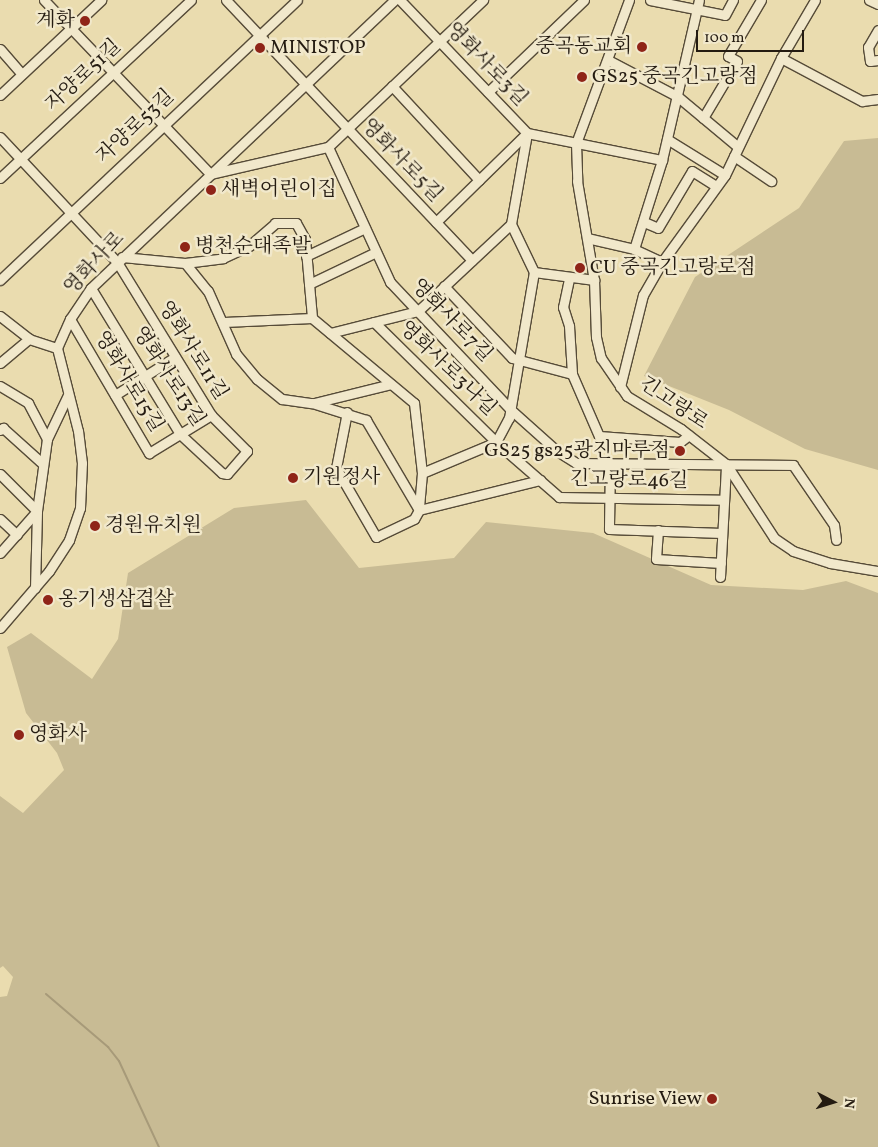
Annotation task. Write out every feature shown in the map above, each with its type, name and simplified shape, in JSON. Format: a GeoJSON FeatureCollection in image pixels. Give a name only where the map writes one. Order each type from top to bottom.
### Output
{"type":"FeatureCollection","features":[{"type":"Feature","properties":{"kind":"street"},"geometry":{"type":"LineString","coordinates":[[44,0],[210,174],[328,147],[483,0]]}},
{"type":"Feature","properties":{"kind":"street"},"geometry":{"type":"LineString","coordinates":[[0,95],[100,0]]}},
{"type":"Feature","properties":{"kind":"street","name":"자양로51길"},"geometry":{"type":"LineString","coordinates":[[0,178],[191,0]]}},
{"type":"Feature","properties":{"kind":"street","name":"영화사로5길"},"geometry":{"type":"LineString","coordinates":[[226,0],[304,85],[472,260]]}},
{"type":"Feature","properties":{"kind":"street","name":"자양로53길"},"geometry":{"type":"LineString","coordinates":[[0,280],[296,0]]}},
{"type":"Feature","properties":{"kind":"street","name":"영화사로"},"geometry":{"type":"LineString","coordinates":[[57,348],[70,319],[91,288],[394,0]]}},
{"type":"Feature","properties":{"kind":"street","name":"영화사로3길"},"geometry":{"type":"LineString","coordinates":[[400,0],[527,133],[576,143]]}},
{"type":"Feature","properties":{"kind":"street"},"geometry":{"type":"LineString","coordinates":[[488,92],[584,0]]}},
{"type":"Feature","properties":{"kind":"street","name":"긴고랑로"},"geometry":{"type":"LineString","coordinates":[[629,0],[576,143],[577,181],[594,280],[596,337],[601,358],[627,396],[689,435],[726,464],[774,538],[793,552],[830,563],[878,571]]}},
{"type":"Feature","properties":{"kind":"street"},"geometry":{"type":"LineString","coordinates":[[650,0],[698,5],[725,15],[733,0]]}},
{"type":"Feature","properties":{"kind":"street"},"geometry":{"type":"LineString","coordinates":[[703,118],[737,61],[728,56],[761,0]]}},
{"type":"Feature","properties":{"kind":"street"},"geometry":{"type":"LineString","coordinates":[[620,387],[643,295],[662,262],[725,175],[737,146],[781,58],[815,0]]}},
{"type":"Feature","properties":{"kind":"street"},"geometry":{"type":"LineString","coordinates":[[869,0],[878,4]]}},
{"type":"Feature","properties":{"kind":"street"},"geometry":{"type":"LineString","coordinates":[[634,249],[662,160],[698,5]]}},
{"type":"Feature","properties":{"kind":"street"},"geometry":{"type":"LineString","coordinates":[[878,30],[868,47],[870,61],[878,60]]}},
{"type":"Feature","properties":{"kind":"street"},"geometry":{"type":"LineString","coordinates":[[0,49],[22,74]]}},
{"type":"Feature","properties":{"kind":"street"},"geometry":{"type":"LineString","coordinates":[[781,58],[862,101],[878,99]]}},
{"type":"Feature","properties":{"kind":"street"},"geometry":{"type":"LineString","coordinates":[[608,60],[677,96],[737,146]]}},
{"type":"Feature","properties":{"kind":"street"},"geometry":{"type":"LineString","coordinates":[[392,86],[479,180]]}},
{"type":"Feature","properties":{"kind":"street"},"geometry":{"type":"LineString","coordinates":[[436,222],[527,133]]}},
{"type":"Feature","properties":{"kind":"street","name":"영화사로3길"},"geometry":{"type":"LineString","coordinates":[[511,224],[527,133]]}},
{"type":"Feature","properties":{"kind":"street","name":"영화사로11길"},"geometry":{"type":"LineString","coordinates":[[0,138],[71,213],[120,260],[211,415],[246,451]]}},
{"type":"Feature","properties":{"kind":"street"},"geometry":{"type":"LineString","coordinates":[[667,139],[725,175]]}},
{"type":"Feature","properties":{"kind":"street"},"geometry":{"type":"LineString","coordinates":[[576,143],[662,160]]}},
{"type":"Feature","properties":{"kind":"street","name":"영화사로7길"},"geometry":{"type":"LineString","coordinates":[[328,147],[390,282],[510,409],[557,451],[576,463],[793,465],[834,525],[836,540]]}},
{"type":"Feature","properties":{"kind":"street"},"geometry":{"type":"LineString","coordinates":[[734,156],[772,180]]}},
{"type":"Feature","properties":{"kind":"street"},"geometry":{"type":"LineString","coordinates":[[644,222],[658,228],[692,171],[716,186]]}},
{"type":"Feature","properties":{"kind":"street"},"geometry":{"type":"LineString","coordinates":[[120,260],[185,263],[223,258],[249,246],[275,223],[296,223],[305,239],[312,318]]}},
{"type":"Feature","properties":{"kind":"street"},"geometry":{"type":"LineString","coordinates":[[330,333],[418,310],[511,224],[534,272],[520,361],[510,409],[496,442],[422,473]]}},
{"type":"Feature","properties":{"kind":"street"},"geometry":{"type":"LineString","coordinates":[[306,256],[365,228]]}},
{"type":"Feature","properties":{"kind":"street"},"geometry":{"type":"LineString","coordinates":[[587,238],[634,249],[662,262]]}},
{"type":"Feature","properties":{"kind":"street"},"geometry":{"type":"LineString","coordinates":[[309,284],[376,252]]}},
{"type":"Feature","properties":{"kind":"street"},"geometry":{"type":"LineString","coordinates":[[185,263],[208,291],[224,322],[236,354],[257,379],[282,399],[347,412],[366,420],[419,510]]}},
{"type":"Feature","properties":{"kind":"street"},"geometry":{"type":"LineString","coordinates":[[534,272],[594,280]]}},
{"type":"Feature","properties":{"kind":"street"},"geometry":{"type":"LineString","coordinates":[[569,278],[563,307],[569,326],[572,374],[599,436],[680,442],[689,435]]}},
{"type":"Feature","properties":{"kind":"street"},"geometry":{"type":"LineString","coordinates":[[444,286],[512,358],[572,374]]}},
{"type":"Feature","properties":{"kind":"street","name":"영화사로13길"},"geometry":{"type":"LineString","coordinates":[[91,288],[180,434],[222,473],[227,474],[246,451]]}},
{"type":"Feature","properties":{"kind":"street"},"geometry":{"type":"LineString","coordinates":[[0,316],[29,339],[57,348],[82,463],[80,508],[69,540],[35,588],[0,628]]}},
{"type":"Feature","properties":{"kind":"street"},"geometry":{"type":"LineString","coordinates":[[224,322],[312,318],[414,403],[422,473],[419,510],[414,519],[376,537],[336,468],[347,412]]}},
{"type":"Feature","properties":{"kind":"street","name":"영화사로15길"},"geometry":{"type":"LineString","coordinates":[[70,319],[149,453],[211,415]]}},
{"type":"Feature","properties":{"kind":"street","name":"영화사로3나길"},"geometry":{"type":"LineString","coordinates":[[374,322],[496,442]]}},
{"type":"Feature","properties":{"kind":"street"},"geometry":{"type":"LineString","coordinates":[[0,364],[29,339]]}},
{"type":"Feature","properties":{"kind":"street"},"geometry":{"type":"LineString","coordinates":[[115,395],[175,356]]}},
{"type":"Feature","properties":{"kind":"street"},"geometry":{"type":"LineString","coordinates":[[312,404],[391,384]]}},
{"type":"Feature","properties":{"kind":"street"},"geometry":{"type":"LineString","coordinates":[[0,386],[28,403],[47,439]]}},
{"type":"Feature","properties":{"kind":"street"},"geometry":{"type":"LineString","coordinates":[[35,588],[37,512],[47,439],[68,394]]}},
{"type":"Feature","properties":{"kind":"street"},"geometry":{"type":"LineString","coordinates":[[0,430],[3,428],[43,464]]}},
{"type":"Feature","properties":{"kind":"street","name":"긴고랑로46길"},"geometry":{"type":"LineString","coordinates":[[496,442],[559,497],[723,500]]}},
{"type":"Feature","properties":{"kind":"street"},"geometry":{"type":"LineString","coordinates":[[610,463],[609,529],[722,533]]}},
{"type":"Feature","properties":{"kind":"street"},"geometry":{"type":"LineString","coordinates":[[720,577],[726,464]]}},
{"type":"Feature","properties":{"kind":"street"},"geometry":{"type":"LineString","coordinates":[[0,474],[37,512]]}},
{"type":"Feature","properties":{"kind":"street"},"geometry":{"type":"LineString","coordinates":[[419,510],[540,480]]}},
{"type":"Feature","properties":{"kind":"street"},"geometry":{"type":"LineString","coordinates":[[0,553],[37,512]]}},
{"type":"Feature","properties":{"kind":"street"},"geometry":{"type":"LineString","coordinates":[[0,518],[17,535]]}},
{"type":"Feature","properties":{"kind":"street"},"geometry":{"type":"LineString","coordinates":[[658,530],[656,559],[721,563]]}},
{"type":"Feature","properties":{"kind":"shaded area"},"geometry":{"type":"Polygon","coordinates":[[[878,138],[878,470],[805,449],[729,410],[644,376],[695,277],[799,208],[844,141],[878,138]]]}},
{"type":"Feature","properties":{"kind":"shaded area"},"geometry":{"type":"Polygon","coordinates":[[[306,500],[359,568],[454,558],[486,522],[593,533],[711,585],[803,590],[846,581],[878,593],[878,1147],[0,1147],[0,997],[7,996],[13,977],[3,966],[0,968],[0,796],[23,813],[64,770],[57,753],[26,713],[7,647],[31,633],[92,679],[118,639],[128,573],[234,508],[306,500]]]}},
{"type":"Feature","properties":{"kind":"waterway"},"geometry":{"type":"LineString","coordinates":[[46,994],[108,1047],[119,1061],[159,1147]]}},
{"type":"Feature","properties":{"kind":"place","name":"계화"},"geometry":{"type":"Point","coordinates":[85,21]}},
{"type":"Feature","properties":{"kind":"place","name":"중곡동교회"},"geometry":{"type":"Point","coordinates":[642,47]}},
{"type":"Feature","properties":{"kind":"place","name":"MINISTOP"},"geometry":{"type":"Point","coordinates":[260,48]}},
{"type":"Feature","properties":{"kind":"place","name":"GS25 중곡긴고랑점"},"geometry":{"type":"Point","coordinates":[582,77]}},
{"type":"Feature","properties":{"kind":"place","name":"새벽어린이집"},"geometry":{"type":"Point","coordinates":[211,190]}},
{"type":"Feature","properties":{"kind":"place","name":"병천순대족발"},"geometry":{"type":"Point","coordinates":[185,247]}},
{"type":"Feature","properties":{"kind":"place","name":"CU 중곡긴고랑로점"},"geometry":{"type":"Point","coordinates":[580,268]}},
{"type":"Feature","properties":{"kind":"place","name":"GS25 gs25광진마루점"},"geometry":{"type":"Point","coordinates":[680,451]}},
{"type":"Feature","properties":{"kind":"place","name":"기원정사"},"geometry":{"type":"Point","coordinates":[293,478]}},
{"type":"Feature","properties":{"kind":"place","name":"경원유치원"},"geometry":{"type":"Point","coordinates":[95,526]}},
{"type":"Feature","properties":{"kind":"place","name":"옹기생삼겹살"},"geometry":{"type":"Point","coordinates":[48,600]}},
{"type":"Feature","properties":{"kind":"place","name":"영화사"},"geometry":{"type":"Point","coordinates":[19,735]}},
{"type":"Feature","properties":{"kind":"place","name":"Sunrise View"},"geometry":{"type":"Point","coordinates":[712,1099]}}]}
